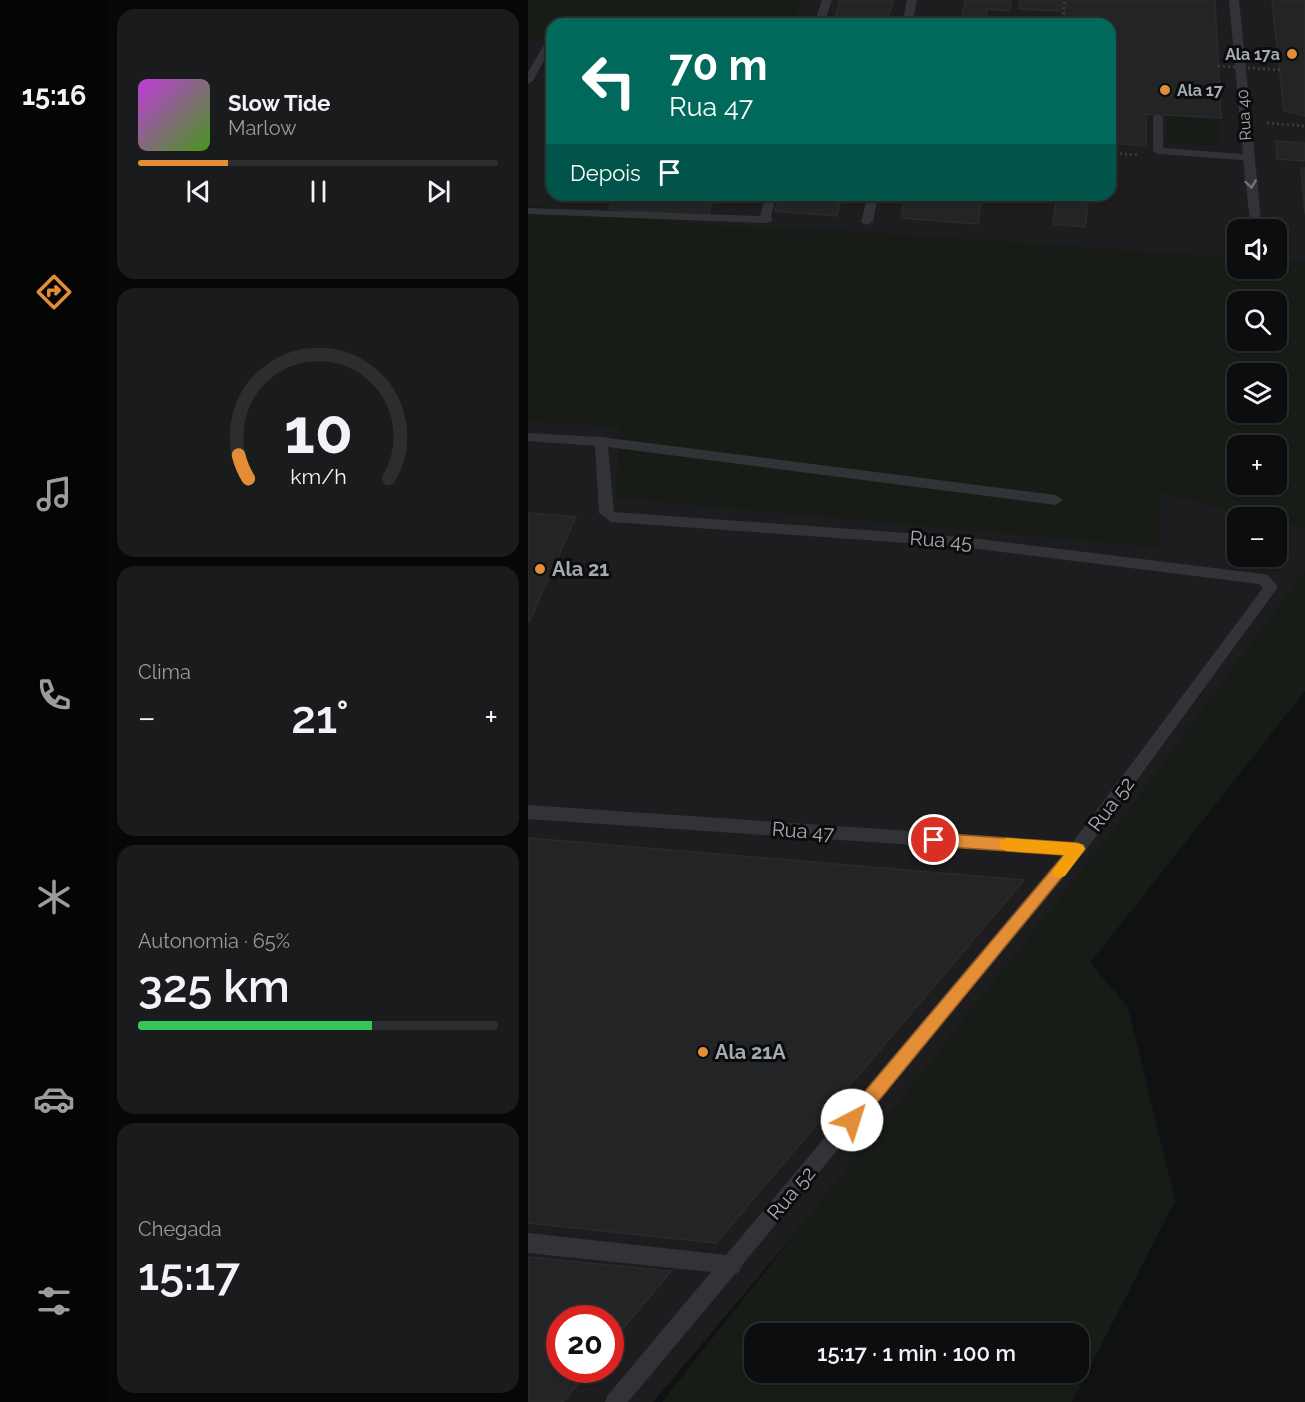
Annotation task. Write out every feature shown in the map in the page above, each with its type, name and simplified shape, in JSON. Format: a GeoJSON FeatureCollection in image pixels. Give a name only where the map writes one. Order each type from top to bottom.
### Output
{"type":"FeatureCollection","features":[{"type":"Feature","properties":{"kind":"lane"},"geometry":{"type":"LineString","coordinates":[[821,18],[827,0]]}},
{"type":"Feature","properties":{"kind":"lane"},"geometry":{"type":"LineString","coordinates":[[908,18],[912,0]]}},
{"type":"Feature","properties":{"kind":"lane","name":"Rua 40"},"geometry":{"type":"LineString","coordinates":[[1234,0],[1246,121],[1247,158],[1255,219]]}},
{"type":"Feature","properties":{"kind":"lane"},"geometry":{"type":"LineString","coordinates":[[528,81],[546,49]]}},
{"type":"Feature","properties":{"kind":"lane"},"geometry":{"type":"LineString","coordinates":[[1158,117],[1158,151],[1247,158]]}},
{"type":"Feature","properties":{"kind":"lane"},"geometry":{"type":"LineString","coordinates":[[528,211],[766,220],[769,201]]}},
{"type":"Feature","properties":{"kind":"lane"},"geometry":{"type":"LineString","coordinates":[[867,222],[872,201]]}},
{"type":"Feature","properties":{"kind":"lane"},"geometry":{"type":"LineString","coordinates":[[528,437],[601,442],[1056,500]]}},
{"type":"Feature","properties":{"kind":"lane","name":"Rua 45"},"geometry":{"type":"LineString","coordinates":[[601,442],[606,513],[609,516],[984,544],[1263,579],[1271,584]]}},
{"type":"Feature","properties":{"kind":"lane","name":"Rua 52"},"geometry":{"type":"LineString","coordinates":[[615,1402],[732,1265],[1077,849],[1270,590],[1271,584]]}},
{"type":"Feature","properties":{"kind":"lane","name":"Rua 47"},"geometry":{"type":"LineString","coordinates":[[528,812],[1077,849]]}},
{"type":"Feature","properties":{"kind":"lane"},"geometry":{"type":"LineString","coordinates":[[528,1243],[732,1265]]}},
{"type":"Feature","properties":{"kind":"path"},"geometry":{"type":"LineString","coordinates":[[1063,18],[1065,0]]}},
{"type":"Feature","properties":{"kind":"path"},"geometry":{"type":"LineString","coordinates":[[1218,66],[1281,70]]}},
{"type":"Feature","properties":{"kind":"path"},"geometry":{"type":"LineString","coordinates":[[1246,121],[1305,126]]}},
{"type":"Feature","properties":{"kind":"path"},"geometry":{"type":"LineString","coordinates":[[1116,153],[1143,155]]}},
{"type":"Feature","properties":{"kind":"shaded area"},"geometry":{"type":"Polygon","coordinates":[[[528,0],[1305,0],[1305,628],[653,1402],[528,1402],[528,0]]]}},
{"type":"Feature","properties":{"kind":"shaded area"},"geometry":{"type":"Polygon","coordinates":[[[528,0],[800,0],[795,18],[546,18],[546,38],[528,42],[528,0]]]}},
{"type":"Feature","properties":{"kind":"shaded area"},"geometry":{"type":"Polygon","coordinates":[[[1167,115],[1221,118],[1221,146],[1166,142],[1167,115]]]}},
{"type":"Feature","properties":{"kind":"shaded area"},"geometry":{"type":"Polygon","coordinates":[[[528,205],[720,226],[852,231],[1227,257],[1227,279],[1287,279],[1287,261],[1305,262],[1305,529],[1287,524],[1287,507],[1227,507],[1227,509],[1161,493],[1159,547],[616,498],[620,427],[528,421],[528,205]]]}},
{"type":"Feature","properties":{"kind":"shaded area"},"geometry":{"type":"Polygon","coordinates":[[[1305,570],[1305,691],[1090,963],[1128,1007],[1175,1201],[1089,1369],[1089,1323],[744,1323],[744,1383],[1082,1383],[1072,1402],[662,1402],[1118,824],[1305,570]]]}},
{"type":"Feature","properties":{"kind":"building"},"geometry":{"type":"Polygon","coordinates":[[[840,0],[893,0],[888,18],[835,18],[840,0]]]}},
{"type":"Feature","properties":{"kind":"building"},"geometry":{"type":"Polygon","coordinates":[[[965,0],[1011,0],[1010,11],[987,9],[986,18],[962,18],[965,0]]]}},
{"type":"Feature","properties":{"kind":"building"},"geometry":{"type":"Polygon","coordinates":[[[1020,0],[1063,0],[1062,11],[1019,9],[1020,0]]]}},
{"type":"Feature","properties":{"kind":"building","name":"Ala 17"},"geometry":{"type":"Polygon","coordinates":[[[1066,0],[1215,0],[1221,118],[1146,114],[1146,146],[1116,144],[1116,18],[1064,18],[1066,0]]]}},
{"type":"Feature","properties":{"kind":"building","name":"Ala 17a"},"geometry":{"type":"Polygon","coordinates":[[[1272,0],[1305,0],[1305,116],[1284,111],[1272,0]]]}},
{"type":"Feature","properties":{"kind":"building"},"geometry":{"type":"Polygon","coordinates":[[[1276,141],[1305,143],[1305,161],[1277,159],[1276,141]]]}},
{"type":"Feature","properties":{"kind":"building"},"geometry":{"type":"Polygon","coordinates":[[[1301,168],[1305,168],[1305,214],[1301,168]]]}},
{"type":"Feature","properties":{"kind":"building"},"geometry":{"type":"Polygon","coordinates":[[[1301,168],[1305,168],[1305,214],[1301,168]]]}},
{"type":"Feature","properties":{"kind":"building"},"geometry":{"type":"Polygon","coordinates":[[[612,201],[713,201],[708,216],[609,209],[612,201]]]}},
{"type":"Feature","properties":{"kind":"building"},"geometry":{"type":"Polygon","coordinates":[[[778,201],[841,201],[837,216],[775,211],[778,201]]]}},
{"type":"Feature","properties":{"kind":"building"},"geometry":{"type":"Polygon","coordinates":[[[905,201],[981,201],[978,224],[901,218],[905,201]]]}},
{"type":"Feature","properties":{"kind":"building"},"geometry":{"type":"Polygon","coordinates":[[[1056,201],[1088,201],[1085,227],[1053,224],[1056,201]]]}},
{"type":"Feature","properties":{"kind":"building","name":"Ala 21"},"geometry":{"type":"Polygon","coordinates":[[[528,513],[576,517],[529,622],[528,622],[528,513]]]}},
{"type":"Feature","properties":{"kind":"building","name":"Ala 21A"},"geometry":{"type":"Polygon","coordinates":[[[528,838],[1024,880],[716,1243],[528,1223],[528,838]]]}},
{"type":"Feature","properties":{"kind":"building"},"geometry":{"type":"Polygon","coordinates":[[[528,1257],[671,1271],[624,1327],[624,1305],[546,1305],[546,1383],[579,1383],[563,1402],[528,1402],[528,1257]]]}},
{"type":"Feature","properties":{"kind":"slow traffic"},"geometry":{"type":"LineString","coordinates":[[1007,845],[1077,849],[1059,871]]}},
{"type":"Feature","properties":{"kind":"place","name":"Ala 17a"},"geometry":{"type":"Point","coordinates":[1292,54]}},
{"type":"Feature","properties":{"kind":"place","name":"Ala 17"},"geometry":{"type":"Point","coordinates":[1165,90]}},
{"type":"Feature","properties":{"kind":"place","name":"Ala 21"},"geometry":{"type":"Point","coordinates":[540,569]}},
{"type":"Feature","properties":{"kind":"place","name":"Ala 21A"},"geometry":{"type":"Point","coordinates":[703,1052]}},
{"type":"Feature","properties":{"kind":"route"},"geometry":{"type":"LineString","coordinates":[[852,1120],[1077,849],[934,840]]}}]}
